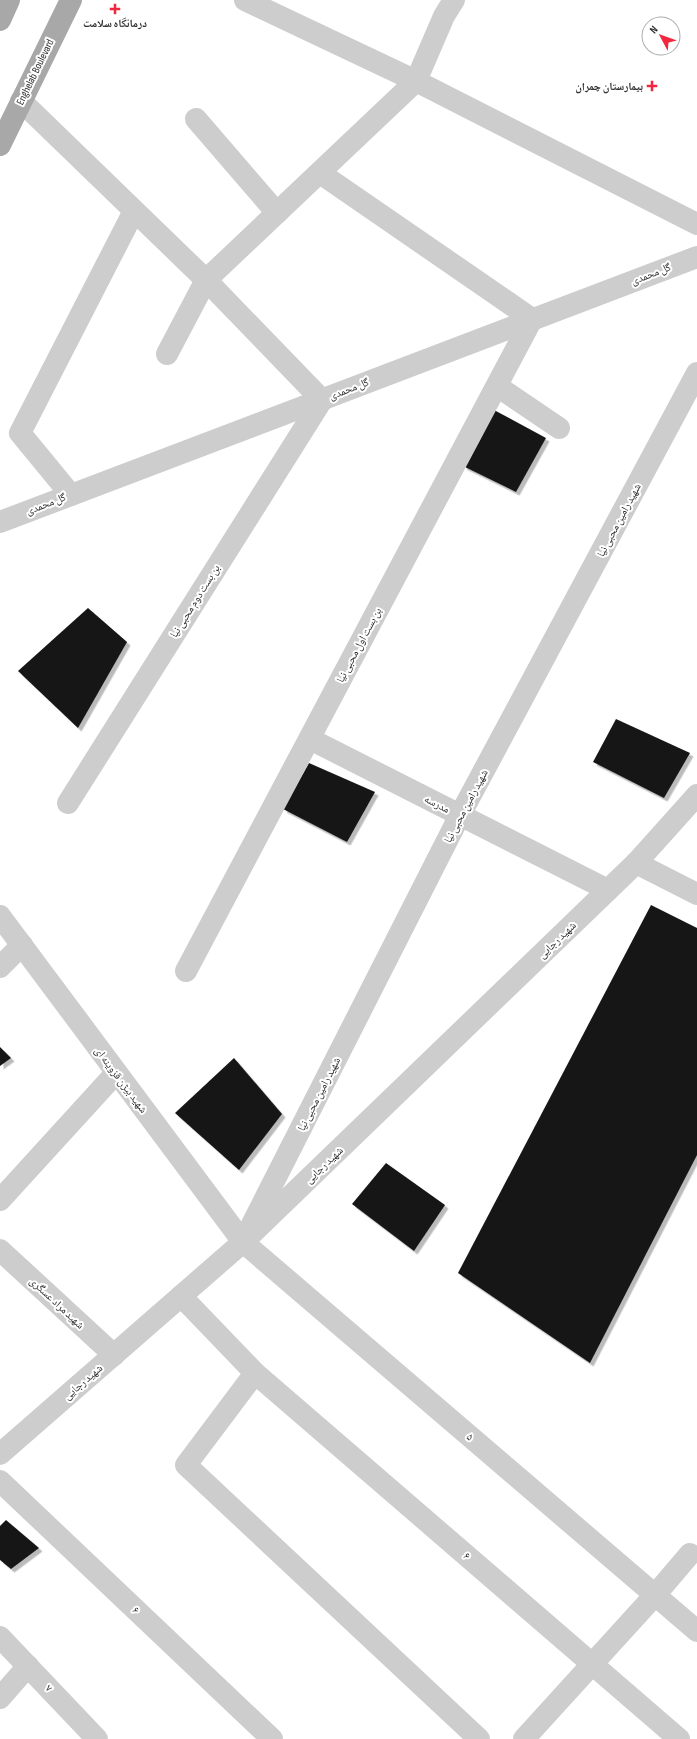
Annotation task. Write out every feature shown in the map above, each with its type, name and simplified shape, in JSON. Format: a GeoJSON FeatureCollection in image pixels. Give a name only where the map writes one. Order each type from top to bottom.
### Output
{"type":"FeatureCollection","features":[{"type":"Feature","properties":{"kind":"main road"},"geometry":{"type":"LineString","coordinates":[[0,20],[9,0]]}},
{"type":"Feature","properties":{"kind":"main road","name":"Enghelab Boulevard"},"geometry":{"type":"LineString","coordinates":[[0,145],[71,0]]}},
{"type":"Feature","properties":{"kind":"street"},"geometry":{"type":"LineString","coordinates":[[245,0],[416,81],[697,224]]}},
{"type":"Feature","properties":{"kind":"street"},"geometry":{"type":"LineString","coordinates":[[167,354],[206,280],[416,81],[444,16],[454,0]]}},
{"type":"Feature","properties":{"kind":"street"},"geometry":{"type":"LineString","coordinates":[[21,101],[206,280],[322,400]]}},
{"type":"Feature","properties":{"kind":"street"},"geometry":{"type":"LineString","coordinates":[[196,119],[277,213]]}},
{"type":"Feature","properties":{"kind":"street"},"geometry":{"type":"LineString","coordinates":[[320,173],[532,319]]}},
{"type":"Feature","properties":{"kind":"street"},"geometry":{"type":"LineString","coordinates":[[71,495],[20,433],[134,211]]}},
{"type":"Feature","properties":{"kind":"street","name":"گل محمدی"},"geometry":{"type":"LineString","coordinates":[[3,524],[71,495],[697,257]]}},
{"type":"Feature","properties":{"kind":"street","name":"بن بست اول محبی نیا"},"geometry":{"type":"LineString","coordinates":[[186,971],[532,319]]}},
{"type":"Feature","properties":{"kind":"street","name":"شهید رامین محبی نیا"},"geometry":{"type":"LineString","coordinates":[[244,1242],[460,815],[697,373]]}},
{"type":"Feature","properties":{"kind":"street"},"geometry":{"type":"LineString","coordinates":[[496,386],[559,428]]}},
{"type":"Feature","properties":{"kind":"street","name":"بن بست دوم محبی نیا"},"geometry":{"type":"LineString","coordinates":[[68,803],[322,400]]}},
{"type":"Feature","properties":{"kind":"street","name":"مدرسه"},"geometry":{"type":"LineString","coordinates":[[310,739],[608,890]]}},
{"type":"Feature","properties":{"kind":"street","name":"شهید رجایی"},"geometry":{"type":"LineString","coordinates":[[0,1454],[244,1242],[636,863],[697,795]]}},
{"type":"Feature","properties":{"kind":"street"},"geometry":{"type":"LineString","coordinates":[[636,863],[697,894]]}},
{"type":"Feature","properties":{"kind":"street","name":"شهید بیژن قزوینه ای"},"geometry":{"type":"LineString","coordinates":[[0,916],[116,1073],[244,1242]]}},
{"type":"Feature","properties":{"kind":"street"},"geometry":{"type":"LineString","coordinates":[[0,966],[22,946]]}},
{"type":"Feature","properties":{"kind":"street"},"geometry":{"type":"LineString","coordinates":[[0,1200],[116,1073]]}},
{"type":"Feature","properties":{"kind":"street","name":"۵"},"geometry":{"type":"LineString","coordinates":[[244,1242],[697,1632]]}},
{"type":"Feature","properties":{"kind":"street","name":"شهید مراد عسگری"},"geometry":{"type":"LineString","coordinates":[[0,1250],[114,1355]]}},
{"type":"Feature","properties":{"kind":"street","name":"۶"},"geometry":{"type":"LineString","coordinates":[[181,1296],[255,1373],[679,1739]]}},
{"type":"Feature","properties":{"kind":"street"},"geometry":{"type":"LineString","coordinates":[[255,1373],[186,1465],[479,1739]]}},
{"type":"Feature","properties":{"kind":"street","name":"۶"},"geometry":{"type":"LineString","coordinates":[[0,1481],[272,1739]]}},
{"type":"Feature","properties":{"kind":"street"},"geometry":{"type":"LineString","coordinates":[[524,1739],[655,1595],[690,1554]]}},
{"type":"Feature","properties":{"kind":"street","name":"۷"},"geometry":{"type":"LineString","coordinates":[[0,1637],[97,1739]]}},
{"type":"Feature","properties":{"kind":"street"},"geometry":{"type":"LineString","coordinates":[[0,1698],[28,1666]]}},
{"type":"Feature","properties":{"kind":"building"},"geometry":{"type":"Polygon","coordinates":[[[494,410],[546,438],[516,492],[463,466],[494,410]]]}},
{"type":"Feature","properties":{"kind":"building"},"geometry":{"type":"Polygon","coordinates":[[[88,608],[127,642],[78,728],[18,671],[88,608]]]}},
{"type":"Feature","properties":{"kind":"building"},"geometry":{"type":"Polygon","coordinates":[[[616,719],[690,753],[664,798],[593,762],[616,719]]]}},
{"type":"Feature","properties":{"kind":"building"},"geometry":{"type":"Polygon","coordinates":[[[309,763],[375,792],[347,842],[283,809],[309,763]]]}},
{"type":"Feature","properties":{"kind":"building"},"geometry":{"type":"Polygon","coordinates":[[[651,905],[697,928],[697,1155],[590,1363],[458,1273],[651,905]]]}},
{"type":"Feature","properties":{"kind":"building"},"geometry":{"type":"Polygon","coordinates":[[[0,1047],[11,1058],[0,1066],[0,1047]]]}},
{"type":"Feature","properties":{"kind":"building"},"geometry":{"type":"Polygon","coordinates":[[[234,1058],[282,1114],[239,1170],[175,1113],[234,1058]]]}},
{"type":"Feature","properties":{"kind":"building"},"geometry":{"type":"Polygon","coordinates":[[[386,1163],[445,1205],[414,1251],[352,1204],[386,1163]]]}},
{"type":"Feature","properties":{"kind":"building"},"geometry":{"type":"Polygon","coordinates":[[[6,1520],[39,1548],[11,1569],[0,1560],[0,1526],[6,1520]]]}},
{"type":"Feature","properties":{"kind":"place","name":"درمانگاه سلامت"},"geometry":{"type":"Point","coordinates":[115,9]}},
{"type":"Feature","properties":{"kind":"place","name":"بیمارستان چمران"},"geometry":{"type":"Point","coordinates":[652,86]}}]}
